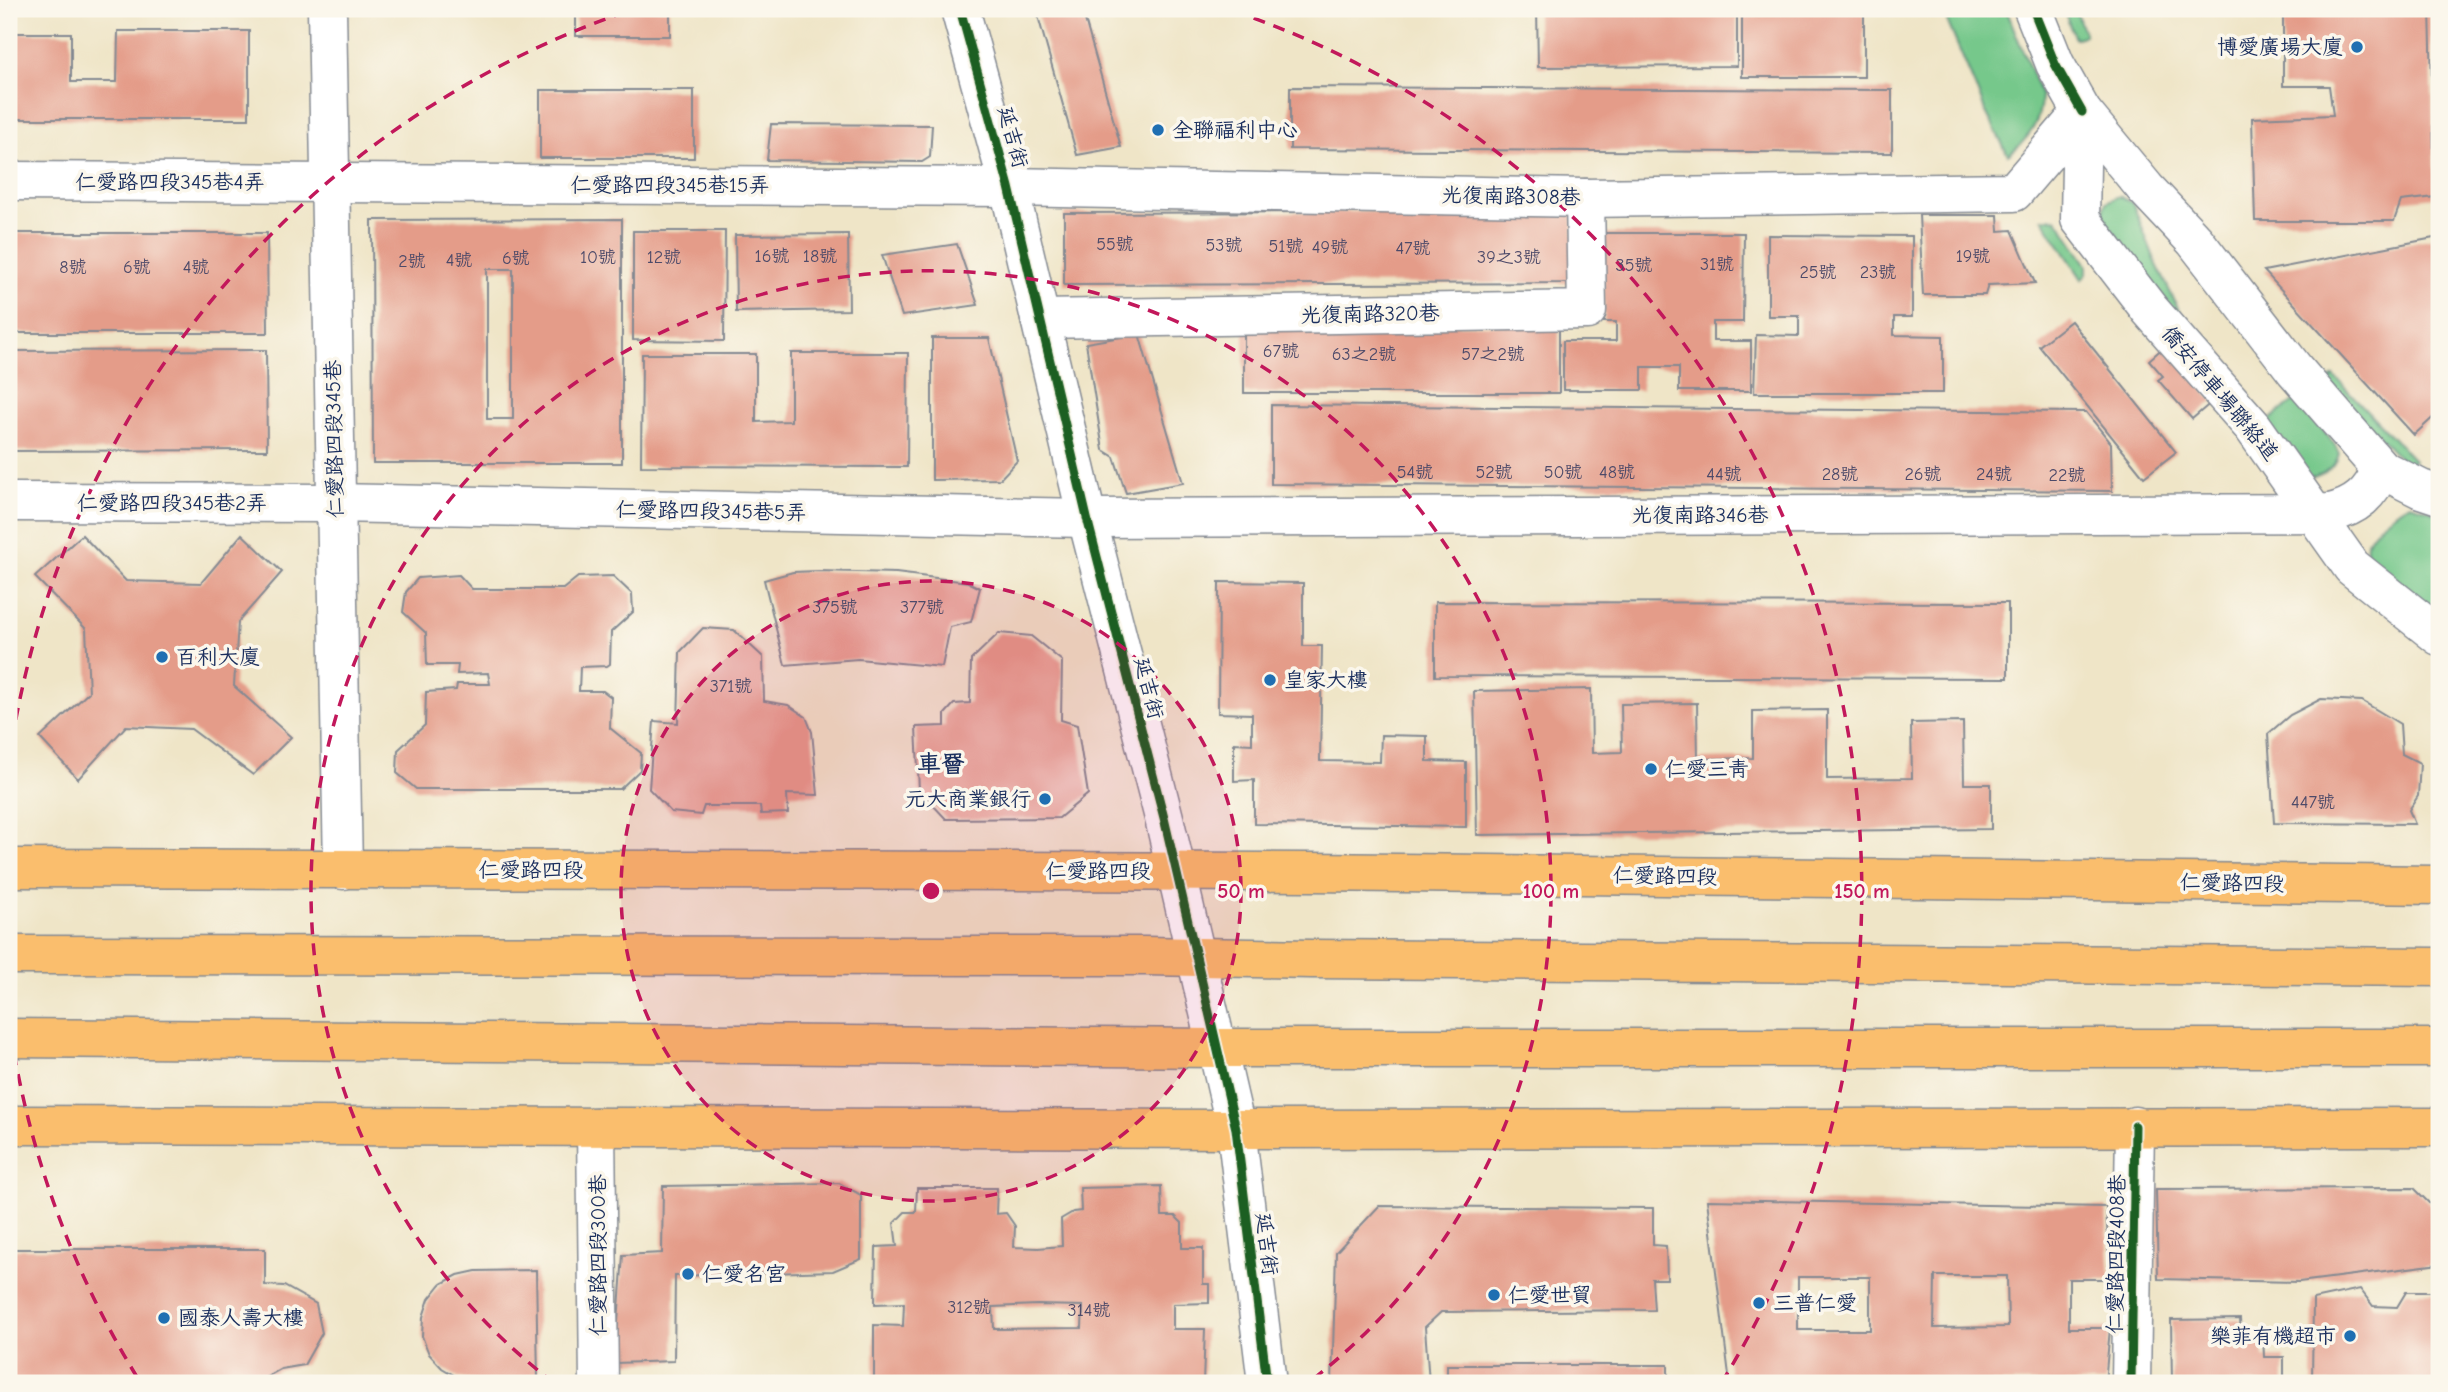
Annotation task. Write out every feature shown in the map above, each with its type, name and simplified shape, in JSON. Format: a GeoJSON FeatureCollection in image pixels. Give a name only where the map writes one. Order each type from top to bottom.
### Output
{"type":"FeatureCollection","features":[{"type":"Feature","properties":{"kind":"main road","name":"仁愛路四段"},"geometry":{"type":"LineString","coordinates":[[9,868],[1176,872],[2439,885]]}},
{"type":"Feature","properties":{"kind":"main road"},"geometry":{"type":"LineString","coordinates":[[9,955],[1196,957],[2439,967]]}},
{"type":"Feature","properties":{"kind":"main road"},"geometry":{"type":"LineString","coordinates":[[9,1038],[1217,1048],[2439,1048]]}},
{"type":"Feature","properties":{"kind":"main road"},"geometry":{"type":"LineString","coordinates":[[9,1125],[1236,1129],[2439,1127]]}},
{"type":"Feature","properties":{"kind":"street","name":"仁愛路四段345巷"},"geometry":{"type":"LineString","coordinates":[[327,9],[334,503],[343,870]]}},
{"type":"Feature","properties":{"kind":"street","name":"延吉街"},"geometry":{"type":"LineString","coordinates":[[960,9],[1009,187],[1236,1129],[1267,1383]]}},
{"type":"Feature","properties":{"kind":"street"},"geometry":{"type":"LineString","coordinates":[[2033,9],[2055,64],[2082,112],[2146,189],[2195,241],[2295,370],[2381,469],[2439,495]]}},
{"type":"Feature","properties":{"kind":"street","name":"光復南路308巷"},"geometry":{"type":"LineString","coordinates":[[1009,187],[1585,198],[2014,192],[2082,112]]}},
{"type":"Feature","properties":{"kind":"street","name":"僑安停車場聯絡道"},"geometry":{"type":"LineString","coordinates":[[2082,112],[2080,219],[2150,310],[2253,427],[2352,567],[2439,636]]}},
{"type":"Feature","properties":{"kind":"street","name":"仁愛路四段345巷4弄"},"geometry":{"type":"LineString","coordinates":[[9,181],[331,183]]}},
{"type":"Feature","properties":{"kind":"street","name":"仁愛路四段345巷15弄"},"geometry":{"type":"LineString","coordinates":[[331,183],[1009,187]]}},
{"type":"Feature","properties":{"kind":"street","name":"光復南路320巷"},"geometry":{"type":"LineString","coordinates":[[1040,319],[1587,310],[1585,198]]}},
{"type":"Feature","properties":{"kind":"street","name":"光復南路346巷"},"geometry":{"type":"LineString","coordinates":[[1087,518],[2330,513],[2345,510],[2360,501],[2371,490],[2381,469]]}},
{"type":"Feature","properties":{"kind":"street","name":"仁愛路四段345巷2弄"},"geometry":{"type":"LineString","coordinates":[[9,502],[334,503]]}},
{"type":"Feature","properties":{"kind":"street","name":"仁愛路四段345巷5弄"},"geometry":{"type":"LineString","coordinates":[[334,503],[1087,518]]}},
{"type":"Feature","properties":{"kind":"street","name":"仁愛路四段408巷"},"geometry":{"type":"LineString","coordinates":[[2131,1383],[2135,1126]]}},
{"type":"Feature","properties":{"kind":"street","name":"仁愛路四段300巷"},"geometry":{"type":"LineString","coordinates":[[596,1127],[599,1383]]}},
{"type":"Feature","properties":{"kind":"green space"},"geometry":{"type":"Polygon","coordinates":[[[1942,9],[2006,9],[2041,96],[2036,122],[2022,143],[2008,155],[1986,112],[1942,9]]]}},
{"type":"Feature","properties":{"kind":"green space"},"geometry":{"type":"Polygon","coordinates":[[[2063,9],[2075,9],[2085,35],[2075,39],[2063,9]]]}},
{"type":"Feature","properties":{"kind":"green space"},"geometry":{"type":"Polygon","coordinates":[[[2119,196],[2131,202],[2134,207],[2157,265],[2183,318],[2266,423],[2297,398],[2335,445],[2339,454],[2330,469],[2315,476],[2303,477],[2165,306],[2105,220],[2103,211],[2106,202],[2119,196]]]}},
{"type":"Feature","properties":{"kind":"green space"},"geometry":{"type":"Polygon","coordinates":[[[2042,218],[2057,219],[2087,265],[2087,273],[2082,279],[2042,218]]]}},
{"type":"Feature","properties":{"kind":"green space"},"geometry":{"type":"Polygon","coordinates":[[[2334,376],[2414,460],[2407,466],[2327,383],[2334,376]]]}},
{"type":"Feature","properties":{"kind":"green space"},"geometry":{"type":"Polygon","coordinates":[[[2410,504],[2430,510],[2439,516],[2439,618],[2367,555],[2367,543],[2373,532],[2410,504]]]}},
{"type":"Feature","properties":{"kind":"building"},"geometry":{"type":"Polygon","coordinates":[[[576,9],[670,9],[670,36],[576,36],[576,9]]]}},
{"type":"Feature","properties":{"kind":"building"},"geometry":{"type":"Polygon","coordinates":[[[1036,9],[1082,9],[1121,147],[1077,155],[1036,9]]]}},
{"type":"Feature","properties":{"kind":"building"},"geometry":{"type":"Polygon","coordinates":[[[1537,9],[1737,9],[1737,66],[1538,67],[1537,9]]]}},
{"type":"Feature","properties":{"kind":"building"},"geometry":{"type":"Polygon","coordinates":[[[1742,9],[1864,9],[1864,77],[1742,77],[1742,9]]]}},
{"type":"Feature","properties":{"kind":"building"},"geometry":{"type":"Polygon","coordinates":[[[2283,9],[2430,9],[2435,197],[2401,201],[2394,221],[2255,221],[2252,118],[2333,115],[2329,86],[2283,86],[2283,9]]]}},
{"type":"Feature","properties":{"kind":"building"},"geometry":{"type":"Polygon","coordinates":[[[118,31],[249,31],[249,119],[9,119],[9,33],[71,33],[71,82],[117,82],[118,31]]]}},
{"type":"Feature","properties":{"kind":"building"},"geometry":{"type":"Polygon","coordinates":[[[1290,87],[1892,90],[1892,153],[1290,149],[1290,87]]]}},
{"type":"Feature","properties":{"kind":"building"},"geometry":{"type":"Polygon","coordinates":[[[540,90],[694,90],[694,158],[540,158],[540,90]]]}},
{"type":"Feature","properties":{"kind":"building"},"geometry":{"type":"Polygon","coordinates":[[[771,124],[932,125],[930,157],[922,162],[767,160],[771,124]]]}},
{"type":"Feature","properties":{"kind":"building"},"geometry":{"type":"Polygon","coordinates":[[[1573,211],[1573,283],[1064,285],[1064,213],[1573,211]]]}},
{"type":"Feature","properties":{"kind":"building"},"geometry":{"type":"Polygon","coordinates":[[[1919,215],[1998,215],[1999,231],[2012,230],[2035,283],[1988,285],[1985,295],[1923,295],[1919,215]]]}},
{"type":"Feature","properties":{"kind":"building"},"geometry":{"type":"Polygon","coordinates":[[[622,219],[622,463],[373,463],[372,220],[622,219]],[[487,269],[487,419],[513,419],[513,269],[487,269]]]}},
{"type":"Feature","properties":{"kind":"building"},"geometry":{"type":"Polygon","coordinates":[[[633,231],[725,231],[724,341],[633,340],[633,231]]]}},
{"type":"Feature","properties":{"kind":"building"},"geometry":{"type":"Polygon","coordinates":[[[9,233],[267,233],[268,333],[9,333],[9,233]]]}},
{"type":"Feature","properties":{"kind":"building"},"geometry":{"type":"Polygon","coordinates":[[[1604,233],[1744,233],[1743,322],[1713,322],[1713,341],[1751,341],[1751,391],[1679,391],[1679,367],[1642,367],[1642,390],[1563,390],[1563,341],[1616,341],[1616,322],[1604,322],[1604,233]]]}},
{"type":"Feature","properties":{"kind":"building"},"geometry":{"type":"Polygon","coordinates":[[[848,234],[849,310],[736,312],[735,235],[848,234]]]}},
{"type":"Feature","properties":{"kind":"building"},"geometry":{"type":"Polygon","coordinates":[[[1768,235],[1912,236],[1912,317],[1894,317],[1894,335],[1943,336],[1943,393],[1754,393],[1756,335],[1799,336],[1799,316],[1768,316],[1768,235]]]}},
{"type":"Feature","properties":{"kind":"building"},"geometry":{"type":"Polygon","coordinates":[[[2439,237],[2439,412],[2414,435],[2264,271],[2439,237]]]}},
{"type":"Feature","properties":{"kind":"building"},"geometry":{"type":"Polygon","coordinates":[[[957,244],[978,305],[902,316],[882,255],[957,244]]]}},
{"type":"Feature","properties":{"kind":"building"},"geometry":{"type":"Polygon","coordinates":[[[2071,321],[2176,452],[2144,477],[2039,346],[2071,321]]]}},
{"type":"Feature","properties":{"kind":"building"},"geometry":{"type":"Polygon","coordinates":[[[1244,325],[1559,325],[1559,393],[1244,393],[1244,325]]]}},
{"type":"Feature","properties":{"kind":"building"},"geometry":{"type":"Polygon","coordinates":[[[1139,334],[1183,483],[1126,493],[1114,457],[1103,450],[1086,343],[1139,334]]]}},
{"type":"Feature","properties":{"kind":"building"},"geometry":{"type":"Polygon","coordinates":[[[932,338],[989,338],[1017,461],[1000,479],[932,480],[932,338]]]}},
{"type":"Feature","properties":{"kind":"building"},"geometry":{"type":"Polygon","coordinates":[[[2165,346],[2213,401],[2192,419],[2158,380],[2163,376],[2149,360],[2165,346]]]}},
{"type":"Feature","properties":{"kind":"building"},"geometry":{"type":"Polygon","coordinates":[[[266,350],[267,450],[9,451],[9,351],[266,350]]]}},
{"type":"Feature","properties":{"kind":"building"},"geometry":{"type":"Polygon","coordinates":[[[791,353],[908,353],[907,467],[641,466],[642,354],[756,354],[756,422],[791,421],[791,353]]]}},
{"type":"Feature","properties":{"kind":"building"},"geometry":{"type":"Polygon","coordinates":[[[1271,405],[2086,412],[2111,443],[2112,491],[1271,484],[1271,405]]]}},
{"type":"Feature","properties":{"kind":"building","name":"百利大廈"},"geometry":{"type":"Polygon","coordinates":[[[242,534],[282,572],[238,622],[234,686],[291,737],[253,775],[191,729],[126,726],[78,779],[40,738],[89,692],[86,629],[35,577],[82,535],[126,581],[201,583],[242,534]]]}},
{"type":"Feature","properties":{"kind":"building"},"geometry":{"type":"Polygon","coordinates":[[[793,572],[896,573],[968,582],[980,588],[971,622],[950,627],[942,667],[858,659],[785,665],[764,580],[793,572]]]}},
{"type":"Feature","properties":{"kind":"building"},"geometry":{"type":"Polygon","coordinates":[[[459,575],[472,589],[563,589],[578,577],[613,576],[632,594],[633,612],[611,632],[610,664],[580,667],[579,691],[603,691],[611,697],[610,728],[641,753],[640,770],[620,789],[416,789],[397,773],[398,750],[425,725],[426,692],[456,690],[457,684],[490,684],[488,673],[457,674],[458,665],[427,665],[426,633],[403,612],[406,592],[418,578],[459,575]]]}},
{"type":"Feature","properties":{"kind":"building","name":"皇家大樓"},"geometry":{"type":"Polygon","coordinates":[[[1219,582],[1303,583],[1303,646],[1322,646],[1320,761],[1380,762],[1381,735],[1427,736],[1427,761],[1466,762],[1466,827],[1254,824],[1254,780],[1234,781],[1234,743],[1252,744],[1252,714],[1218,713],[1219,582]]]}},
{"type":"Feature","properties":{"kind":"building"},"geometry":{"type":"Polygon","coordinates":[[[1435,602],[2008,603],[2008,678],[1435,676],[1435,602]]]}},
{"type":"Feature","properties":{"kind":"building"},"geometry":{"type":"Polygon","coordinates":[[[703,628],[734,630],[763,657],[764,701],[788,705],[806,717],[812,732],[818,795],[787,794],[788,813],[761,814],[760,806],[704,806],[701,815],[671,812],[649,789],[654,721],[678,723],[680,652],[703,628]]]}},
{"type":"Feature","properties":{"kind":"building"},"geometry":{"type":"Polygon","coordinates":[[[999,633],[1031,636],[1062,661],[1061,720],[1077,725],[1088,794],[1059,818],[946,819],[919,790],[916,727],[945,726],[945,714],[954,704],[970,703],[971,660],[999,633]]]}},
{"type":"Feature","properties":{"kind":"building","name":"仁愛三青"},"geometry":{"type":"Polygon","coordinates":[[[1591,689],[1592,753],[1622,752],[1621,704],[1697,703],[1698,759],[1753,758],[1753,711],[1827,710],[1827,779],[1912,778],[1911,723],[1963,722],[1964,784],[1991,784],[1991,829],[1477,835],[1474,691],[1591,689]]]}},
{"type":"Feature","properties":{"kind":"building"},"geometry":{"type":"Polygon","coordinates":[[[2321,699],[2362,701],[2400,724],[2402,754],[2420,763],[2418,796],[2409,810],[2415,824],[2274,823],[2268,734],[2290,715],[2321,699]]]}},
{"type":"Feature","properties":{"kind":"building","name":"仁愛名宮"},"geometry":{"type":"Polygon","coordinates":[[[839,1183],[861,1195],[861,1259],[833,1271],[675,1276],[674,1361],[615,1363],[623,1255],[662,1253],[663,1186],[839,1183]]]}},
{"type":"Feature","properties":{"kind":"building"},"geometry":{"type":"Polygon","coordinates":[[[1161,1186],[1162,1216],[1175,1216],[1182,1223],[1182,1248],[1203,1248],[1203,1284],[1209,1284],[1209,1303],[1173,1304],[1173,1329],[1205,1329],[1203,1383],[874,1383],[874,1325],[903,1326],[904,1303],[875,1304],[876,1247],[897,1246],[894,1223],[905,1212],[916,1212],[917,1188],[997,1188],[996,1214],[1006,1213],[1015,1226],[1014,1247],[1038,1248],[1062,1246],[1061,1219],[1081,1211],[1080,1188],[1161,1186]],[[1083,1306],[993,1307],[994,1329],[1082,1328],[1083,1306]]]}},
{"type":"Feature","properties":{"kind":"building"},"geometry":{"type":"Polygon","coordinates":[[[2414,1188],[2439,1213],[2439,1264],[2299,1282],[2158,1279],[2156,1189],[2414,1188]]]}},
{"type":"Feature","properties":{"kind":"building","name":"三普仁愛"},"geometry":{"type":"Polygon","coordinates":[[[1707,1200],[2106,1207],[2110,1279],[2069,1279],[2069,1328],[2110,1328],[2105,1383],[1730,1383],[1707,1200]],[[1935,1276],[1934,1328],[2008,1327],[2007,1276],[1935,1276]],[[1798,1277],[1798,1330],[1870,1330],[1870,1277],[1798,1277]]]}},
{"type":"Feature","properties":{"kind":"building","name":"仁愛世貿"},"geometry":{"type":"Polygon","coordinates":[[[1379,1206],[1653,1208],[1653,1245],[1666,1246],[1667,1279],[1652,1279],[1654,1310],[1441,1312],[1425,1327],[1429,1383],[1332,1383],[1336,1252],[1379,1206]]]}},
{"type":"Feature","properties":{"kind":"building","name":"國泰人壽大樓"},"geometry":{"type":"Polygon","coordinates":[[[9,1249],[265,1249],[265,1285],[284,1286],[316,1304],[322,1333],[304,1365],[281,1369],[265,1378],[265,1383],[9,1383],[9,1249]]]}},
{"type":"Feature","properties":{"kind":"building"},"geometry":{"type":"Polygon","coordinates":[[[536,1270],[538,1380],[478,1381],[459,1378],[442,1368],[429,1354],[422,1336],[423,1317],[429,1299],[441,1284],[458,1275],[476,1271],[536,1270]]]}},
{"type":"Feature","properties":{"kind":"building"},"geometry":{"type":"Polygon","coordinates":[[[2360,1289],[2373,1306],[2397,1307],[2406,1292],[2439,1292],[2439,1383],[2312,1383],[2313,1299],[2360,1289]]]}},
{"type":"Feature","properties":{"kind":"building"},"geometry":{"type":"Polygon","coordinates":[[[2240,1319],[2241,1336],[2263,1335],[2264,1357],[2284,1357],[2284,1383],[2172,1383],[2171,1320],[2240,1319]]]}},
{"type":"Feature","properties":{"kind":"building"},"geometry":{"type":"Polygon","coordinates":[[[1447,1365],[1668,1365],[1668,1383],[1447,1383],[1447,1365]]]}},
{"type":"Feature","properties":{"kind":"cycle path"},"geometry":{"type":"LineString","coordinates":[[960,9],[1009,187],[1087,518],[1164,818],[1236,1129],[1267,1383]]}},
{"type":"Feature","properties":{"kind":"cycle path"},"geometry":{"type":"LineString","coordinates":[[2033,9],[2055,64],[2082,112]]}},
{"type":"Feature","properties":{"kind":"cycle path"},"geometry":{"type":"LineString","coordinates":[[2131,1383],[2135,1126]]}},
{"type":"Feature","properties":{"kind":"place","name":"博愛廣場大廈"},"geometry":{"type":"Point","coordinates":[2357,47]}},
{"type":"Feature","properties":{"kind":"place","name":"全聯福利中心"},"geometry":{"type":"Point","coordinates":[1158,130]}},
{"type":"Feature","properties":{"kind":"place","name":"百利大廈"},"geometry":{"type":"Point","coordinates":[162,657]}},
{"type":"Feature","properties":{"kind":"place","name":"皇家大樓"},"geometry":{"type":"Point","coordinates":[1270,680]}},
{"type":"Feature","properties":{"kind":"place","name":"仁愛三青"},"geometry":{"type":"Point","coordinates":[1651,769]}},
{"type":"Feature","properties":{"kind":"place","name":"元大商業銀行"},"geometry":{"type":"Point","coordinates":[1045,799]}},
{"type":"Feature","properties":{"kind":"place","name":"仁愛名宮"},"geometry":{"type":"Point","coordinates":[688,1274]}},
{"type":"Feature","properties":{"kind":"place","name":"仁愛世貿"},"geometry":{"type":"Point","coordinates":[1494,1295]}},
{"type":"Feature","properties":{"kind":"place","name":"三普仁愛"},"geometry":{"type":"Point","coordinates":[1759,1303]}},
{"type":"Feature","properties":{"kind":"place","name":"國泰人壽大樓"},"geometry":{"type":"Point","coordinates":[164,1318]}},
{"type":"Feature","properties":{"kind":"place","name":"樂菲有機超市"},"geometry":{"type":"Point","coordinates":[2350,1336]}},
{"type":"Feature","properties":{"kind":"district","name":"車罾"},"geometry":{"type":"Point","coordinates":[941,764]}}]}
